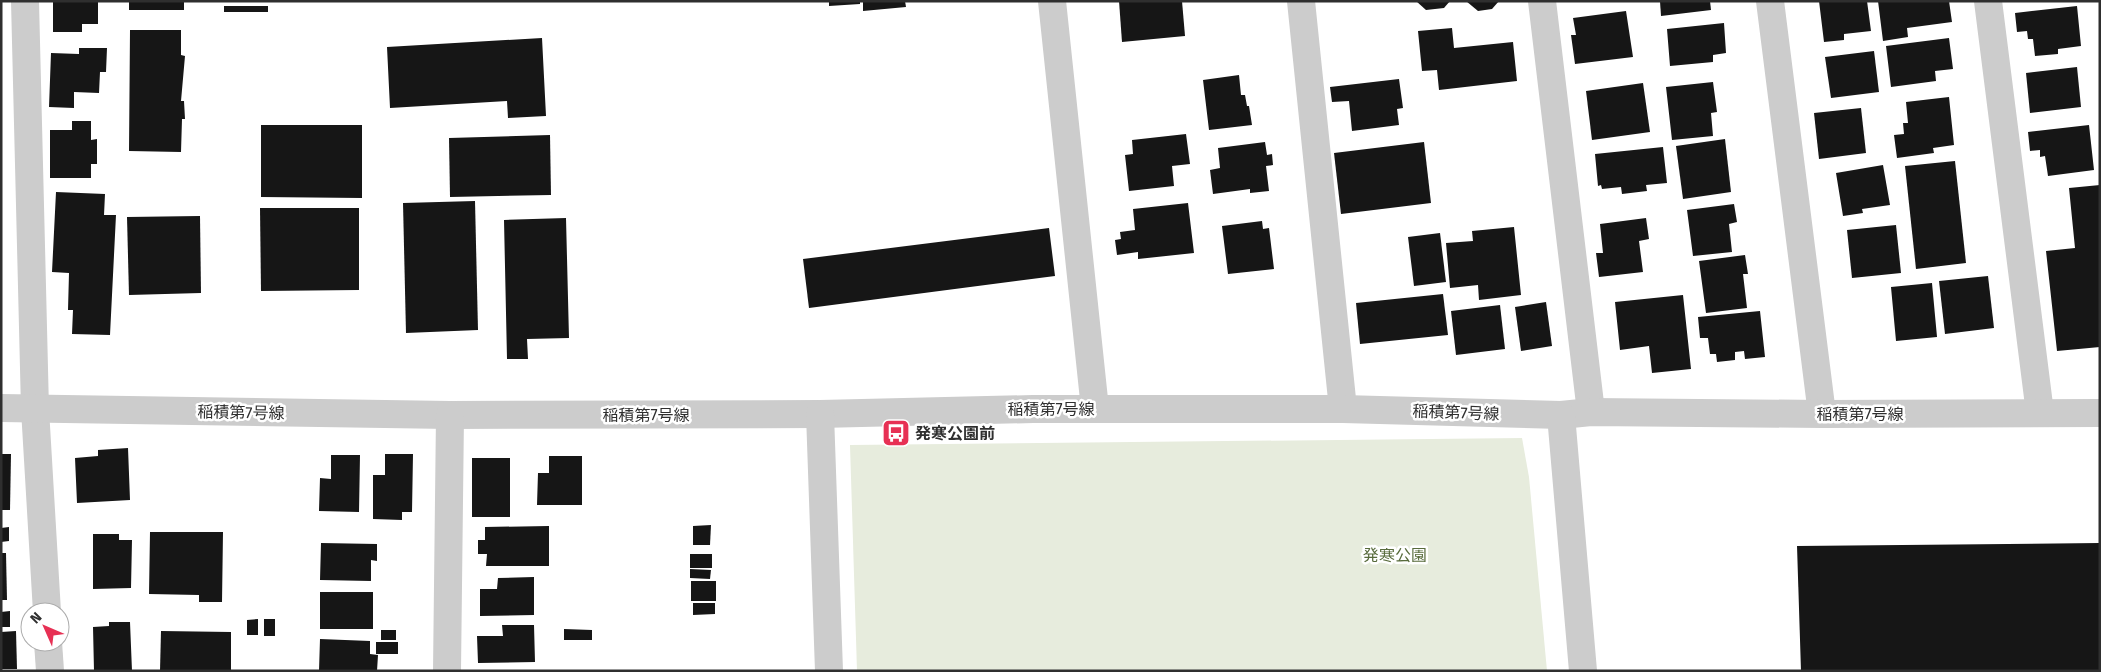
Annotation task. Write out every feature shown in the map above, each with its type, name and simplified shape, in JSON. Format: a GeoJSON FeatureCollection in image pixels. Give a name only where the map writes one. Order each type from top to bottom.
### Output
{"type":"FeatureCollection","features":[{"type":"Feature","properties":{"kind":"street"},"geometry":{"type":"LineString","coordinates":[[24,1],[35,409],[45,602]]}},
{"type":"Feature","properties":{"kind":"street"},"geometry":{"type":"LineString","coordinates":[[1052,1],[1095,409]]}},
{"type":"Feature","properties":{"kind":"street"},"geometry":{"type":"LineString","coordinates":[[1301,1],[1343,409]]}},
{"type":"Feature","properties":{"kind":"street"},"geometry":{"type":"LineString","coordinates":[[1542,1],[1591,412]]}},
{"type":"Feature","properties":{"kind":"street"},"geometry":{"type":"LineString","coordinates":[[1770,1],[1822,414]]}},
{"type":"Feature","properties":{"kind":"street"},"geometry":{"type":"LineString","coordinates":[[1988,1],[2040,413]]}},
{"type":"Feature","properties":{"kind":"street","name":"稲積第7号線"},"geometry":{"type":"LineString","coordinates":[[1,408],[450,415],[820,414],[1095,409],[1343,409],[1561,415],[1591,412],[1822,414],[2100,412]]}},
{"type":"Feature","properties":{"kind":"street"},"geometry":{"type":"LineString","coordinates":[[820,414],[830,671]]}},
{"type":"Feature","properties":{"kind":"street"},"geometry":{"type":"LineString","coordinates":[[446,671],[450,415]]}},
{"type":"Feature","properties":{"kind":"street"},"geometry":{"type":"LineString","coordinates":[[1561,415],[1584,671]]}},
{"type":"Feature","properties":{"kind":"street"},"geometry":{"type":"LineString","coordinates":[[49,652],[50,671]]}},
{"type":"Feature","properties":{"kind":"green space","name":"発寒公園"},"geometry":{"type":"Polygon","coordinates":[[[1522,438],[1529,477],[1547,671],[857,671],[850,445],[1522,438]]]}},
{"type":"Feature","properties":{"kind":"building"},"geometry":{"type":"Polygon","coordinates":[[[53,1],[98,1],[98,24],[82,24],[82,32],[53,32],[53,1]]]}},
{"type":"Feature","properties":{"kind":"building"},"geometry":{"type":"Polygon","coordinates":[[[129,1],[184,1],[184,10],[129,10],[129,1]]]}},
{"type":"Feature","properties":{"kind":"building"},"geometry":{"type":"Polygon","coordinates":[[[829,1],[860,1],[860,4],[829,6],[829,1]]]}},
{"type":"Feature","properties":{"kind":"building"},"geometry":{"type":"Polygon","coordinates":[[[863,1],[905,1],[906,7],[863,11],[863,1]]]}},
{"type":"Feature","properties":{"kind":"building"},"geometry":{"type":"Polygon","coordinates":[[[1119,1],[1182,1],[1185,36],[1122,42],[1119,1]]]}},
{"type":"Feature","properties":{"kind":"building"},"geometry":{"type":"Polygon","coordinates":[[[1416,1],[1450,1],[1444,8],[1426,10],[1416,1]]]}},
{"type":"Feature","properties":{"kind":"building"},"geometry":{"type":"Polygon","coordinates":[[[1466,1],[1499,1],[1492,9],[1478,11],[1466,1]]]}},
{"type":"Feature","properties":{"kind":"building"},"geometry":{"type":"Polygon","coordinates":[[[1660,1],[1710,1],[1711,10],[1661,16],[1660,1]]]}},
{"type":"Feature","properties":{"kind":"building"},"geometry":{"type":"Polygon","coordinates":[[[1819,1],[1867,1],[1871,31],[1844,34],[1844,40],[1824,42],[1819,1]]]}},
{"type":"Feature","properties":{"kind":"building"},"geometry":{"type":"Polygon","coordinates":[[[1878,1],[1949,1],[1952,22],[1907,28],[1908,37],[1883,41],[1878,1]]]}},
{"type":"Feature","properties":{"kind":"building"},"geometry":{"type":"Polygon","coordinates":[[[224,6],[268,6],[268,12],[224,12],[224,6]]]}},
{"type":"Feature","properties":{"kind":"building"},"geometry":{"type":"Polygon","coordinates":[[[2077,6],[2081,46],[2058,49],[2058,54],[2035,56],[2033,39],[2028,39],[2027,31],[2017,32],[2015,13],[2077,6]]]}},
{"type":"Feature","properties":{"kind":"building"},"geometry":{"type":"Polygon","coordinates":[[[1626,11],[1633,57],[1575,64],[1571,35],[1576,35],[1573,18],[1626,11]]]}},
{"type":"Feature","properties":{"kind":"building"},"geometry":{"type":"Polygon","coordinates":[[[1724,23],[1726,53],[1713,55],[1713,62],[1670,66],[1667,29],[1724,23]]]}},
{"type":"Feature","properties":{"kind":"building"},"geometry":{"type":"Polygon","coordinates":[[[1452,28],[1454,48],[1513,42],[1517,81],[1439,90],[1437,70],[1422,71],[1418,31],[1452,28]]]}},
{"type":"Feature","properties":{"kind":"building"},"geometry":{"type":"Polygon","coordinates":[[[130,30],[181,30],[181,55],[185,56],[181,101],[184,101],[185,119],[182,119],[181,152],[129,151],[130,30]]]}},
{"type":"Feature","properties":{"kind":"building"},"geometry":{"type":"Polygon","coordinates":[[[542,38],[546,116],[508,118],[507,101],[390,108],[387,47],[542,38]]]}},
{"type":"Feature","properties":{"kind":"building"},"geometry":{"type":"Polygon","coordinates":[[[1949,38],[1953,69],[1935,71],[1936,81],[1891,87],[1886,46],[1949,38]]]}},
{"type":"Feature","properties":{"kind":"building"},"geometry":{"type":"Polygon","coordinates":[[[79,48],[107,48],[106,72],[100,72],[99,93],[74,92],[74,108],[49,107],[51,53],[79,54],[79,48]]]}},
{"type":"Feature","properties":{"kind":"building"},"geometry":{"type":"Polygon","coordinates":[[[1874,51],[1879,92],[1831,98],[1825,57],[1874,51]]]}},
{"type":"Feature","properties":{"kind":"building"},"geometry":{"type":"Polygon","coordinates":[[[2077,67],[2081,107],[2030,113],[2026,73],[2077,67]]]}},
{"type":"Feature","properties":{"kind":"building"},"geometry":{"type":"Polygon","coordinates":[[[1239,75],[1241,95],[1245,95],[1252,125],[1209,130],[1203,80],[1239,75]]]}},
{"type":"Feature","properties":{"kind":"building"},"geometry":{"type":"Polygon","coordinates":[[[1399,79],[1403,108],[1397,109],[1399,125],[1352,131],[1349,101],[1332,102],[1330,87],[1399,79]]]}},
{"type":"Feature","properties":{"kind":"building"},"geometry":{"type":"Polygon","coordinates":[[[1713,82],[1717,112],[1711,113],[1713,136],[1672,140],[1666,87],[1713,82]]]}},
{"type":"Feature","properties":{"kind":"building"},"geometry":{"type":"Polygon","coordinates":[[[1643,83],[1650,132],[1592,140],[1586,91],[1643,83]]]}},
{"type":"Feature","properties":{"kind":"building"},"geometry":{"type":"Polygon","coordinates":[[[1949,97],[1954,145],[1933,148],[1934,153],[1897,158],[1894,135],[1904,134],[1903,123],[1908,123],[1906,102],[1949,97]]]}},
{"type":"Feature","properties":{"kind":"building"},"geometry":{"type":"Polygon","coordinates":[[[1861,108],[1866,153],[1819,159],[1814,113],[1861,108]]]}},
{"type":"Feature","properties":{"kind":"building"},"geometry":{"type":"Polygon","coordinates":[[[72,121],[91,121],[91,140],[97,139],[97,164],[91,164],[91,178],[50,178],[50,130],[72,130],[72,121]]]}},
{"type":"Feature","properties":{"kind":"building"},"geometry":{"type":"Polygon","coordinates":[[[261,125],[362,125],[362,198],[261,197],[261,125]]]}},
{"type":"Feature","properties":{"kind":"building"},"geometry":{"type":"Polygon","coordinates":[[[2089,125],[2094,170],[2048,176],[2045,156],[2040,157],[2040,150],[2030,151],[2028,132],[2089,125]]]}},
{"type":"Feature","properties":{"kind":"building"},"geometry":{"type":"Polygon","coordinates":[[[1186,134],[1190,164],[1172,166],[1174,186],[1129,191],[1125,155],[1133,154],[1132,140],[1186,134]]]}},
{"type":"Feature","properties":{"kind":"building"},"geometry":{"type":"Polygon","coordinates":[[[550,135],[551,195],[450,197],[449,138],[550,135]]]}},
{"type":"Feature","properties":{"kind":"building"},"geometry":{"type":"Polygon","coordinates":[[[1725,139],[1731,192],[1683,199],[1676,146],[1725,139]]]}},
{"type":"Feature","properties":{"kind":"building"},"geometry":{"type":"Polygon","coordinates":[[[1265,142],[1267,155],[1272,154],[1273,165],[1266,166],[1269,191],[1250,193],[1250,189],[1213,194],[1210,170],[1220,168],[1218,148],[1265,142]]]}},
{"type":"Feature","properties":{"kind":"building"},"geometry":{"type":"Polygon","coordinates":[[[1424,142],[1431,203],[1341,214],[1334,153],[1424,142]]]}},
{"type":"Feature","properties":{"kind":"building"},"geometry":{"type":"Polygon","coordinates":[[[1663,147],[1667,183],[1646,185],[1647,191],[1622,194],[1621,187],[1602,189],[1601,185],[1598,186],[1595,154],[1663,147]]]}},
{"type":"Feature","properties":{"kind":"building"},"geometry":{"type":"Polygon","coordinates":[[[1955,161],[1966,263],[1916,269],[1905,166],[1955,161]]]}},
{"type":"Feature","properties":{"kind":"building"},"geometry":{"type":"Polygon","coordinates":[[[1883,165],[1890,205],[1862,209],[1863,213],[1843,216],[1836,173],[1883,165]]]}},
{"type":"Feature","properties":{"kind":"building"},"geometry":{"type":"Polygon","coordinates":[[[2100,185],[2100,347],[2057,351],[2046,251],[2075,248],[2069,188],[2100,185]]]}},
{"type":"Feature","properties":{"kind":"building"},"geometry":{"type":"Polygon","coordinates":[[[56,192],[105,194],[104,215],[116,215],[110,335],[72,334],[73,310],[68,310],[69,273],[52,272],[56,192]]]}},
{"type":"Feature","properties":{"kind":"building"},"geometry":{"type":"Polygon","coordinates":[[[475,201],[478,330],[406,333],[403,203],[475,201]]]}},
{"type":"Feature","properties":{"kind":"building"},"geometry":{"type":"Polygon","coordinates":[[[1188,203],[1194,253],[1138,259],[1138,252],[1117,255],[1115,240],[1121,239],[1120,232],[1135,230],[1133,209],[1188,203]]]}},
{"type":"Feature","properties":{"kind":"building"},"geometry":{"type":"Polygon","coordinates":[[[1734,204],[1737,222],[1729,224],[1732,252],[1693,256],[1687,210],[1734,204]]]}},
{"type":"Feature","properties":{"kind":"building"},"geometry":{"type":"Polygon","coordinates":[[[260,208],[359,208],[359,290],[261,291],[260,208]]]}},
{"type":"Feature","properties":{"kind":"building"},"geometry":{"type":"Polygon","coordinates":[[[200,216],[201,293],[129,295],[127,217],[200,216]]]}},
{"type":"Feature","properties":{"kind":"building"},"geometry":{"type":"Polygon","coordinates":[[[566,218],[569,338],[527,339],[528,359],[507,359],[504,220],[566,218]]]}},
{"type":"Feature","properties":{"kind":"building"},"geometry":{"type":"Polygon","coordinates":[[[1646,218],[1649,239],[1639,241],[1643,272],[1599,277],[1596,253],[1603,253],[1600,224],[1646,218]]]}},
{"type":"Feature","properties":{"kind":"building"},"geometry":{"type":"Polygon","coordinates":[[[1262,221],[1263,229],[1269,228],[1274,269],[1228,274],[1222,226],[1262,221]]]}},
{"type":"Feature","properties":{"kind":"building"},"geometry":{"type":"Polygon","coordinates":[[[1896,225],[1901,273],[1852,278],[1847,230],[1896,225]]]}},
{"type":"Feature","properties":{"kind":"building"},"geometry":{"type":"Polygon","coordinates":[[[1514,227],[1521,295],[1479,300],[1478,285],[1450,288],[1446,243],[1473,241],[1472,231],[1514,227]]]}},
{"type":"Feature","properties":{"kind":"building"},"geometry":{"type":"Polygon","coordinates":[[[1049,228],[1055,276],[809,308],[803,259],[1049,228]]]}},
{"type":"Feature","properties":{"kind":"building"},"geometry":{"type":"Polygon","coordinates":[[[1440,233],[1446,282],[1414,286],[1408,237],[1440,233]]]}},
{"type":"Feature","properties":{"kind":"building"},"geometry":{"type":"Polygon","coordinates":[[[1745,255],[1748,274],[1743,274],[1747,308],[1706,313],[1699,261],[1745,255]]]}},
{"type":"Feature","properties":{"kind":"building"},"geometry":{"type":"Polygon","coordinates":[[[1988,276],[1994,328],[1945,334],[1939,281],[1988,276]]]}},
{"type":"Feature","properties":{"kind":"building"},"geometry":{"type":"Polygon","coordinates":[[[1932,283],[1937,337],[1896,341],[1891,287],[1932,283]]]}},
{"type":"Feature","properties":{"kind":"building"},"geometry":{"type":"Polygon","coordinates":[[[1443,294],[1448,335],[1360,344],[1356,303],[1443,294]]]}},
{"type":"Feature","properties":{"kind":"building"},"geometry":{"type":"Polygon","coordinates":[[[1683,295],[1691,369],[1652,373],[1649,346],[1620,350],[1615,302],[1683,295]]]}},
{"type":"Feature","properties":{"kind":"building"},"geometry":{"type":"Polygon","coordinates":[[[1546,302],[1552,346],[1521,351],[1515,307],[1546,302]]]}},
{"type":"Feature","properties":{"kind":"building"},"geometry":{"type":"Polygon","coordinates":[[[1500,305],[1505,349],[1456,355],[1451,311],[1500,305]]]}},
{"type":"Feature","properties":{"kind":"building"},"geometry":{"type":"Polygon","coordinates":[[[1760,311],[1765,357],[1745,359],[1744,351],[1735,352],[1735,360],[1717,362],[1716,354],[1710,354],[1708,338],[1700,338],[1698,317],[1760,311]]]}},
{"type":"Feature","properties":{"kind":"building"},"geometry":{"type":"Polygon","coordinates":[[[128,448],[130,500],[77,503],[75,458],[98,456],[98,450],[128,448]]]}},
{"type":"Feature","properties":{"kind":"building"},"geometry":{"type":"Polygon","coordinates":[[[1,454],[11,454],[10,510],[1,510],[1,454]]]}},
{"type":"Feature","properties":{"kind":"building"},"geometry":{"type":"Polygon","coordinates":[[[385,454],[413,454],[412,512],[402,512],[402,520],[373,519],[373,475],[385,475],[385,454]]]}},
{"type":"Feature","properties":{"kind":"building"},"geometry":{"type":"Polygon","coordinates":[[[331,455],[360,455],[359,512],[319,511],[320,478],[331,479],[331,455]]]}},
{"type":"Feature","properties":{"kind":"building"},"geometry":{"type":"Polygon","coordinates":[[[549,456],[582,456],[582,505],[537,505],[538,473],[549,473],[549,456]]]}},
{"type":"Feature","properties":{"kind":"building"},"geometry":{"type":"Polygon","coordinates":[[[472,458],[510,458],[510,517],[472,517],[472,458]]]}},
{"type":"Feature","properties":{"kind":"building"},"geometry":{"type":"Polygon","coordinates":[[[711,525],[710,545],[693,545],[693,526],[711,525]]]}},
{"type":"Feature","properties":{"kind":"building"},"geometry":{"type":"Polygon","coordinates":[[[549,526],[549,566],[486,566],[487,554],[478,554],[478,540],[485,540],[485,527],[549,526]]]}},
{"type":"Feature","properties":{"kind":"building"},"geometry":{"type":"Polygon","coordinates":[[[9,527],[9,541],[1,542],[1,528],[9,527]]]}},
{"type":"Feature","properties":{"kind":"building"},"geometry":{"type":"Polygon","coordinates":[[[150,532],[223,532],[222,602],[199,602],[199,595],[149,594],[150,532]]]}},
{"type":"Feature","properties":{"kind":"building"},"geometry":{"type":"Polygon","coordinates":[[[93,534],[119,534],[119,540],[132,540],[131,588],[93,589],[93,534]]]}},
{"type":"Feature","properties":{"kind":"building"},"geometry":{"type":"Polygon","coordinates":[[[321,543],[377,544],[377,561],[371,560],[371,581],[320,580],[321,543]]]}},
{"type":"Feature","properties":{"kind":"building"},"geometry":{"type":"Polygon","coordinates":[[[2100,543],[2100,671],[1801,671],[1797,546],[2100,543]]]}},
{"type":"Feature","properties":{"kind":"building"},"geometry":{"type":"Polygon","coordinates":[[[1,553],[6,553],[7,600],[1,600],[1,553]]]}},
{"type":"Feature","properties":{"kind":"building"},"geometry":{"type":"Polygon","coordinates":[[[690,554],[712,554],[712,568],[690,568],[690,554]]]}},
{"type":"Feature","properties":{"kind":"building"},"geometry":{"type":"Polygon","coordinates":[[[690,569],[711,570],[710,579],[690,578],[690,569]]]}},
{"type":"Feature","properties":{"kind":"building"},"geometry":{"type":"Polygon","coordinates":[[[534,577],[534,615],[480,616],[480,589],[497,589],[498,578],[534,577]]]}},
{"type":"Feature","properties":{"kind":"building"},"geometry":{"type":"Polygon","coordinates":[[[691,581],[716,581],[716,601],[691,601],[691,581]]]}},
{"type":"Feature","properties":{"kind":"building"},"geometry":{"type":"Polygon","coordinates":[[[320,592],[373,592],[373,629],[320,629],[320,592]]]}},
{"type":"Feature","properties":{"kind":"building"},"geometry":{"type":"Polygon","coordinates":[[[693,603],[715,603],[715,614],[693,615],[693,603]]]}},
{"type":"Feature","properties":{"kind":"building"},"geometry":{"type":"Polygon","coordinates":[[[10,611],[10,627],[1,627],[1,612],[10,611]]]}},
{"type":"Feature","properties":{"kind":"building"},"geometry":{"type":"Polygon","coordinates":[[[258,619],[258,635],[247,635],[247,620],[258,619]]]}},
{"type":"Feature","properties":{"kind":"building"},"geometry":{"type":"Polygon","coordinates":[[[264,619],[275,619],[275,636],[264,636],[264,619]]]}},
{"type":"Feature","properties":{"kind":"building"},"geometry":{"type":"Polygon","coordinates":[[[109,622],[130,622],[132,671],[94,671],[93,627],[109,626],[109,622]]]}},
{"type":"Feature","properties":{"kind":"building"},"geometry":{"type":"Polygon","coordinates":[[[502,625],[534,625],[535,662],[478,663],[477,636],[503,636],[502,625]]]}},
{"type":"Feature","properties":{"kind":"building"},"geometry":{"type":"Polygon","coordinates":[[[564,629],[592,630],[592,640],[564,640],[564,629]]]}},
{"type":"Feature","properties":{"kind":"building"},"geometry":{"type":"Polygon","coordinates":[[[381,630],[396,630],[396,640],[381,640],[381,630]]]}},
{"type":"Feature","properties":{"kind":"building"},"geometry":{"type":"Polygon","coordinates":[[[16,631],[17,669],[1,669],[1,632],[16,631]]]}},
{"type":"Feature","properties":{"kind":"building"},"geometry":{"type":"Polygon","coordinates":[[[161,631],[231,632],[231,671],[160,671],[161,631]]]}},
{"type":"Feature","properties":{"kind":"building"},"geometry":{"type":"Polygon","coordinates":[[[320,639],[370,641],[370,654],[378,655],[377,671],[319,671],[320,639]]]}},
{"type":"Feature","properties":{"kind":"building"},"geometry":{"type":"Polygon","coordinates":[[[376,642],[398,642],[398,654],[376,654],[376,642]]]}},
{"type":"Feature","properties":{"kind":"place","name":"発寒公園前"},"geometry":{"type":"Point","coordinates":[896,433]}}]}
